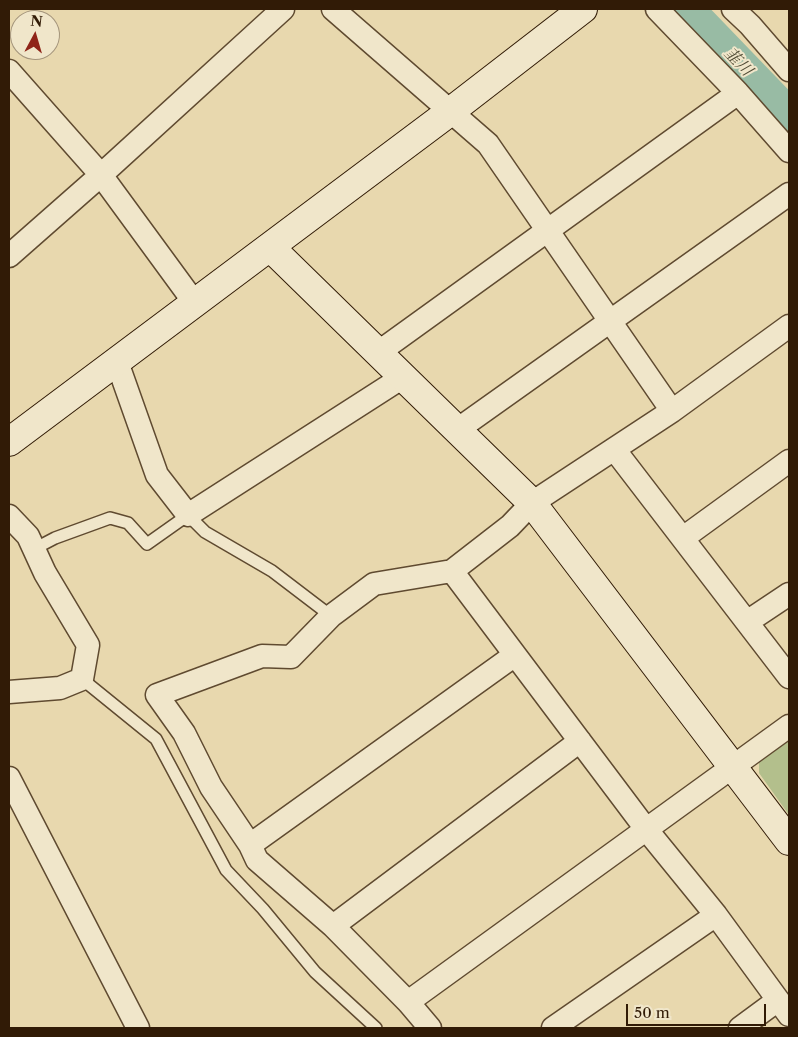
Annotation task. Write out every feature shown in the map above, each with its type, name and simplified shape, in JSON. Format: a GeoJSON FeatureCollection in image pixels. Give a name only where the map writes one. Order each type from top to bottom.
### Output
{"type":"FeatureCollection","features":[{"type":"Feature","properties":{"kind":"street"},"geometry":{"type":"LineString","coordinates":[[9,256],[283,9]]}},
{"type":"Feature","properties":{"kind":"street"},"geometry":{"type":"LineString","coordinates":[[333,9],[488,144],[672,411]]}},
{"type":"Feature","properties":{"kind":"street"},"geometry":{"type":"LineString","coordinates":[[9,442],[451,111],[583,9]]}},
{"type":"Feature","properties":{"kind":"street"},"geometry":{"type":"LineString","coordinates":[[657,9],[738,93],[789,151]]}},
{"type":"Feature","properties":{"kind":"street"},"geometry":{"type":"LineString","coordinates":[[733,9],[750,25],[789,70]]}},
{"type":"Feature","properties":{"kind":"street"},"geometry":{"type":"LineString","coordinates":[[9,71],[100,175],[194,302]]}},
{"type":"Feature","properties":{"kind":"street"},"geometry":{"type":"LineString","coordinates":[[379,352],[738,93]]}},
{"type":"Feature","properties":{"kind":"street"},"geometry":{"type":"LineString","coordinates":[[457,430],[789,194]]}},
{"type":"Feature","properties":{"kind":"street"},"geometry":{"type":"LineString","coordinates":[[270,247],[532,503],[789,841]]}},
{"type":"Feature","properties":{"kind":"street"},"geometry":{"type":"LineString","coordinates":[[430,1028],[408,1002],[333,926],[257,860],[250,845],[211,787],[184,733],[158,695],[262,656],[291,657],[331,616],[374,584],[452,570],[510,526],[532,503],[672,411],[789,326]]}},
{"type":"Feature","properties":{"kind":"street"},"geometry":{"type":"LineString","coordinates":[[118,362],[158,474],[188,515],[404,376]]}},
{"type":"Feature","properties":{"kind":"street"},"geometry":{"type":"LineString","coordinates":[[614,449],[789,677]]}},
{"type":"Feature","properties":{"kind":"street"},"geometry":{"type":"LineString","coordinates":[[682,538],[789,462]]}},
{"type":"Feature","properties":{"kind":"street"},"geometry":{"type":"LineString","coordinates":[[9,516],[28,536],[45,573],[88,645],[82,679],[60,688],[9,692]]}},
{"type":"Feature","properties":{"kind":"street"},"geometry":{"type":"LineString","coordinates":[[452,570],[646,829],[716,915],[784,1008],[740,1028]]}},
{"type":"Feature","properties":{"kind":"street"},"geometry":{"type":"LineString","coordinates":[[748,622],[789,594]]}},
{"type":"Feature","properties":{"kind":"street"},"geometry":{"type":"LineString","coordinates":[[250,845],[515,655]]}},
{"type":"Feature","properties":{"kind":"street"},"geometry":{"type":"LineString","coordinates":[[408,1002],[789,726]]}},
{"type":"Feature","properties":{"kind":"street"},"geometry":{"type":"LineString","coordinates":[[333,926],[580,741]]}},
{"type":"Feature","properties":{"kind":"street"},"geometry":{"type":"LineString","coordinates":[[9,778],[138,1028]]}},
{"type":"Feature","properties":{"kind":"street"},"geometry":{"type":"LineString","coordinates":[[553,1028],[716,915]]}},
{"type":"Feature","properties":{"kind":"lane"},"geometry":{"type":"LineString","coordinates":[[34,549],[55,538],[110,518],[128,524],[147,544],[188,515],[205,532],[272,571],[331,616]]}},
{"type":"Feature","properties":{"kind":"lane"},"geometry":{"type":"LineString","coordinates":[[82,679],[156,739],[226,870],[263,909],[315,972],[376,1028]]}},
{"type":"Feature","properties":{"kind":"green space"},"geometry":{"type":"Polygon","coordinates":[[[789,740],[789,815],[759,773],[759,762],[789,740]]]}},
{"type":"Feature","properties":{"kind":"waterway","name":"韮川"},"geometry":{"type":"LineString","coordinates":[[687,9],[789,115]]}}]}
